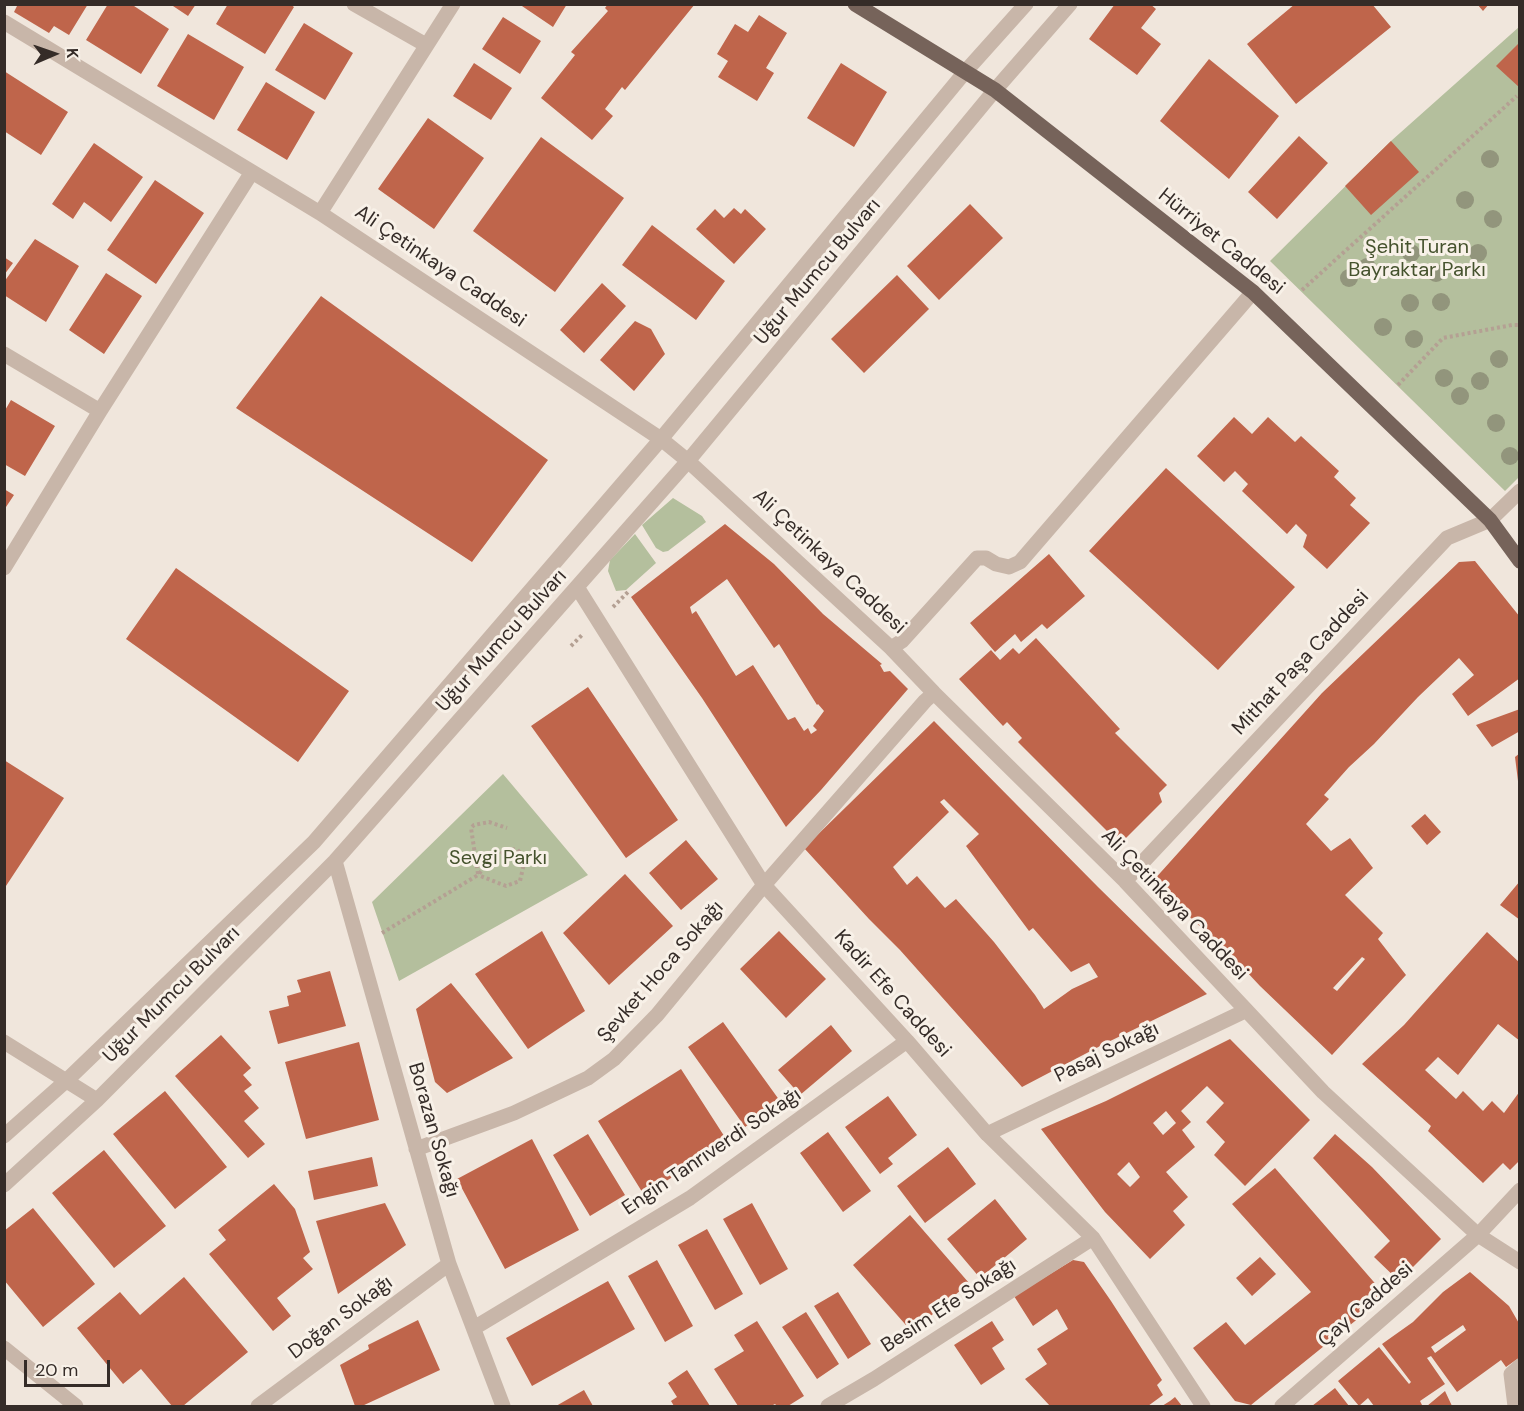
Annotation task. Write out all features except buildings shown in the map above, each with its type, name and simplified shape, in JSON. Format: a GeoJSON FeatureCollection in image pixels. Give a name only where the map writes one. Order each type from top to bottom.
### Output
{"type":"FeatureCollection","features":[{"type":"Feature","properties":{"kind":"main road","name":"Hürriyet Caddesi"},"geometry":{"type":"LineString","coordinates":[[855,4],[995,90],[1253,292],[1490,520],[1520,561]]}},
{"type":"Feature","properties":{"kind":"street"},"geometry":{"type":"LineString","coordinates":[[354,4],[426,45]]}},
{"type":"Feature","properties":{"kind":"street"},"geometry":{"type":"LineString","coordinates":[[320,213],[453,4]]}},
{"type":"Feature","properties":{"kind":"street","name":"Uğur Mumcu Bulvarı"},"geometry":{"type":"LineString","coordinates":[[4,1136],[66,1081],[314,842],[661,439],[965,72],[1026,4]]}},
{"type":"Feature","properties":{"kind":"street","name":"Uğur Mumcu Bulvarı"},"geometry":{"type":"LineString","coordinates":[[4,1185],[97,1100],[335,861],[688,461],[995,90],[1070,4]]}},
{"type":"Feature","properties":{"kind":"street","name":"Ali Çetinkaya Caddesi"},"geometry":{"type":"LineString","coordinates":[[4,22],[320,213],[661,439],[688,461],[891,648],[1125,881],[1323,1092],[1478,1235],[1520,1262]]}},
{"type":"Feature","properties":{"kind":"street"},"geometry":{"type":"LineString","coordinates":[[4,568],[100,411],[252,172]]}},
{"type":"Feature","properties":{"kind":"street"},"geometry":{"type":"LineString","coordinates":[[891,648],[902,641],[977,558],[986,558],[996,564],[1010,567],[1020,562],[1253,292]]}},
{"type":"Feature","properties":{"kind":"street"},"geometry":{"type":"LineString","coordinates":[[4,354],[100,411]]}},
{"type":"Feature","properties":{"kind":"street","name":"Mithat Paşa Caddesi"},"geometry":{"type":"LineString","coordinates":[[1125,881],[1447,538],[1490,520],[1520,491]]}},
{"type":"Feature","properties":{"kind":"street","name":"Kadir Efe Caddesi"},"geometry":{"type":"LineString","coordinates":[[578,587],[764,885],[907,1041],[987,1134],[1093,1238],[1203,1407]]}},
{"type":"Feature","properties":{"kind":"street","name":"Şevket Hoca Sokağı"},"geometry":{"type":"LineString","coordinates":[[416,1149],[514,1113],[588,1078],[614,1059],[657,1016],[764,885],[934,693]]}},
{"type":"Feature","properties":{"kind":"street","name":"Borazan Sokağı"},"geometry":{"type":"LineString","coordinates":[[335,861],[448,1264],[502,1407]]}},
{"type":"Feature","properties":{"kind":"street","name":"Pasaj Sokağı"},"geometry":{"type":"LineString","coordinates":[[987,1134],[1245,1011]]}},
{"type":"Feature","properties":{"kind":"street","name":"Engin Tanrıverdi Sokağı"},"geometry":{"type":"LineString","coordinates":[[474,1328],[690,1198],[907,1041]]}},
{"type":"Feature","properties":{"kind":"street"},"geometry":{"type":"LineString","coordinates":[[4,1042],[97,1100]]}},
{"type":"Feature","properties":{"kind":"street","name":"Çay Caddesi"},"geometry":{"type":"LineString","coordinates":[[1282,1407],[1478,1235],[1520,1190]]}},
{"type":"Feature","properties":{"kind":"street","name":"Besim Efe Sokağı"},"geometry":{"type":"LineString","coordinates":[[828,1407],[1093,1238]]}},
{"type":"Feature","properties":{"kind":"street","name":"Doğan Sokağı"},"geometry":{"type":"LineString","coordinates":[[258,1407],[448,1264]]}},
{"type":"Feature","properties":{"kind":"street"},"geometry":{"type":"LineString","coordinates":[[4,1348],[76,1407]]}},
{"type":"Feature","properties":{"kind":"street"},"geometry":{"type":"LineString","coordinates":[[1515,1407],[1511,1374],[1520,1366]]}},
{"type":"Feature","properties":{"kind":"path"},"geometry":{"type":"LineString","coordinates":[[1302,290],[1517,96]]}},
{"type":"Feature","properties":{"kind":"path"},"geometry":{"type":"LineString","coordinates":[[1398,386],[1443,338],[1520,325]]}},
{"type":"Feature","properties":{"kind":"path"},"geometry":{"type":"LineString","coordinates":[[478,875],[471,828],[474,825],[489,822],[507,828]]}},
{"type":"Feature","properties":{"kind":"path"},"geometry":{"type":"LineString","coordinates":[[382,933],[478,875],[493,857],[517,849],[522,855],[523,868],[520,881],[516,883],[506,886],[478,875]]}},
{"type":"Feature","properties":{"kind":"green space","name":"Şehit Turan Bayraktar Parkı"},"geometry":{"type":"Polygon","coordinates":[[[1519,27],[1520,476],[1505,491],[1270,261],[1391,141],[1519,27]]]}},
{"type":"Feature","properties":{"kind":"green space"},"geometry":{"type":"Polygon","coordinates":[[[673,498],[702,516],[706,522],[668,551],[663,552],[656,548],[642,525],[673,498]]]}},
{"type":"Feature","properties":{"kind":"green space"},"geometry":{"type":"Polygon","coordinates":[[[635,534],[656,563],[626,590],[616,591],[608,571],[610,560],[635,534]]]}},
{"type":"Feature","properties":{"kind":"green space","name":"Sevgi Parkı"},"geometry":{"type":"Polygon","coordinates":[[[503,774],[588,875],[399,981],[372,902],[503,774]]]}}]}
